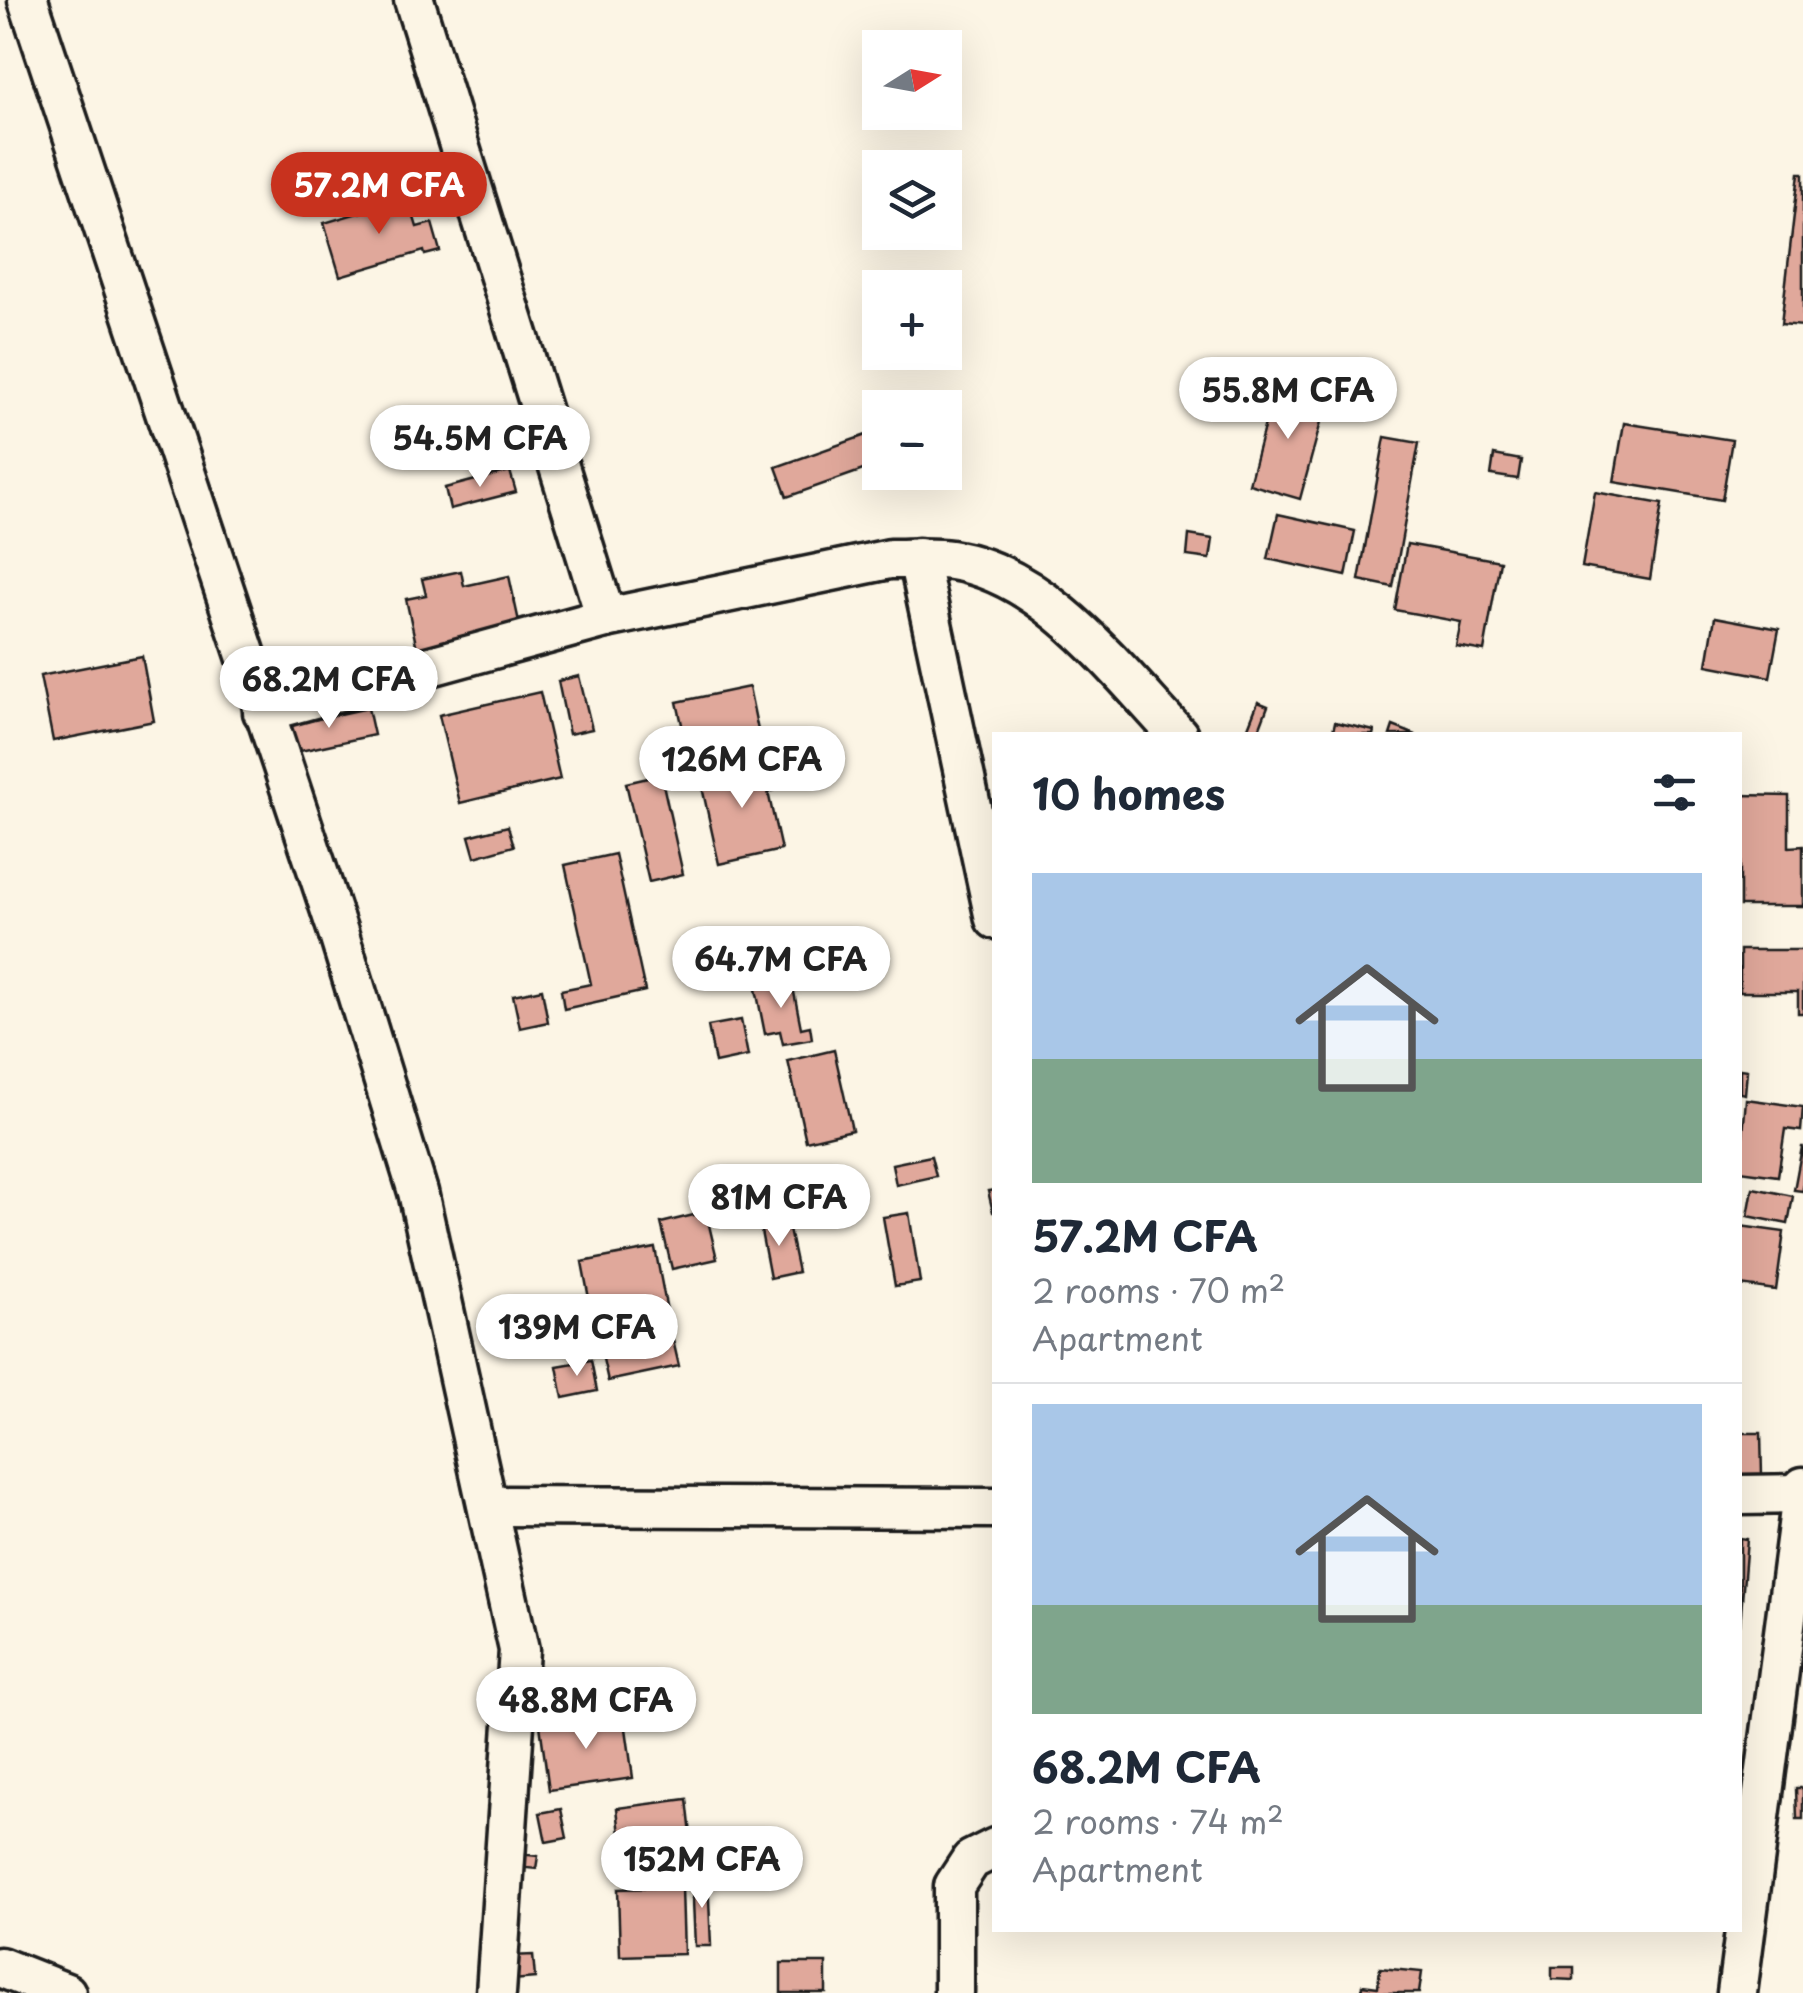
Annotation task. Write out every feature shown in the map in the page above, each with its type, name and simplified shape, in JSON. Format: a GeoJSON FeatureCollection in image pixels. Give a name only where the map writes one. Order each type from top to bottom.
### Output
{"type":"FeatureCollection","features":[{"type":"Feature","properties":{"kind":"street"},"geometry":{"type":"LineString","coordinates":[[28,0],[339,935],[418,1192],[519,1650],[496,1993]]}},
{"type":"Feature","properties":{"kind":"street"},"geometry":{"type":"LineString","coordinates":[[414,0],[606,618]]}},
{"type":"Feature","properties":{"kind":"street"},"geometry":{"type":"LineString","coordinates":[[264,712],[606,618],[890,559],[918,558],[954,560],[1006,579],[1047,601],[1175,732]]}},
{"type":"Feature","properties":{"kind":"street"},"geometry":{"type":"LineString","coordinates":[[918,558],[992,905]]}},
{"type":"Feature","properties":{"kind":"street"},"geometry":{"type":"LineString","coordinates":[[1742,1495],[1802,1491],[1747,1851],[1742,1922]]}},
{"type":"Feature","properties":{"kind":"street"},"geometry":{"type":"LineString","coordinates":[[488,1506],[992,1508]]}},
{"type":"Feature","properties":{"kind":"street"},"geometry":{"type":"LineString","coordinates":[[954,1993],[954,1886],[970,1860],[992,1849]]}},
{"type":"Feature","properties":{"kind":"street"},"geometry":{"type":"LineString","coordinates":[[1737,1993],[1741,1932]]}},
{"type":"Feature","properties":{"kind":"street"},"geometry":{"type":"LineString","coordinates":[[0,1967],[66,1993]]}},
{"type":"Feature","properties":{"kind":"building"},"geometry":{"type":"Polygon","coordinates":[[[1799,173],[1803,173],[1803,326],[1781,324],[1799,173]]]}},
{"type":"Feature","properties":{"kind":"building"},"geometry":{"type":"Polygon","coordinates":[[[408,198],[417,227],[432,223],[440,251],[425,255],[424,251],[340,276],[324,223],[408,198]]]}},
{"type":"Feature","properties":{"kind":"building"},"geometry":{"type":"Polygon","coordinates":[[[1275,386],[1327,400],[1300,499],[1249,484],[1275,386]]]}},
{"type":"Feature","properties":{"kind":"building"},"geometry":{"type":"Polygon","coordinates":[[[1624,423],[1732,440],[1722,500],[1614,482],[1624,423]]]}},
{"type":"Feature","properties":{"kind":"building"},"geometry":{"type":"Polygon","coordinates":[[[862,436],[862,470],[787,497],[776,467],[862,436]]]}},
{"type":"Feature","properties":{"kind":"building"},"geometry":{"type":"Polygon","coordinates":[[[1385,437],[1419,443],[1393,587],[1359,580],[1385,437]]]}},
{"type":"Feature","properties":{"kind":"building"},"geometry":{"type":"Polygon","coordinates":[[[1494,455],[1521,460],[1518,479],[1491,475],[1494,455]]]}},
{"type":"Feature","properties":{"kind":"building"},"geometry":{"type":"Polygon","coordinates":[[[510,471],[516,492],[450,509],[445,488],[510,471]]]}},
{"type":"Feature","properties":{"kind":"building"},"geometry":{"type":"Polygon","coordinates":[[[1595,492],[1662,504],[1650,579],[1582,567],[1595,492]]]}},
{"type":"Feature","properties":{"kind":"building"},"geometry":{"type":"Polygon","coordinates":[[[1278,514],[1355,531],[1346,576],[1268,559],[1278,514]]]}},
{"type":"Feature","properties":{"kind":"building"},"geometry":{"type":"Polygon","coordinates":[[[1189,535],[1213,539],[1210,559],[1187,556],[1189,535]]]}},
{"type":"Feature","properties":{"kind":"building"},"geometry":{"type":"Polygon","coordinates":[[[1407,544],[1500,561],[1484,651],[1456,646],[1461,622],[1395,610],[1407,544]]]}},
{"type":"Feature","properties":{"kind":"building"},"geometry":{"type":"Polygon","coordinates":[[[461,571],[464,586],[509,576],[521,631],[418,653],[406,599],[426,595],[422,579],[461,571]]]}},
{"type":"Feature","properties":{"kind":"building"},"geometry":{"type":"Polygon","coordinates":[[[1715,617],[1779,629],[1770,677],[1707,665],[1715,617]]]}},
{"type":"Feature","properties":{"kind":"building"},"geometry":{"type":"Polygon","coordinates":[[[142,656],[154,721],[53,741],[40,676],[142,656]]]}},
{"type":"Feature","properties":{"kind":"building"},"geometry":{"type":"Polygon","coordinates":[[[579,676],[592,729],[569,734],[558,681],[579,676]]]}},
{"type":"Feature","properties":{"kind":"building"},"geometry":{"type":"Polygon","coordinates":[[[749,687],[760,740],[689,756],[677,702],[749,687]]]}},
{"type":"Feature","properties":{"kind":"building"},"geometry":{"type":"Polygon","coordinates":[[[540,692],[560,779],[460,803],[439,715],[540,692]]]}},
{"type":"Feature","properties":{"kind":"building"},"geometry":{"type":"Polygon","coordinates":[[[1258,702],[1268,706],[1258,732],[1246,732],[1258,702]]]}},
{"type":"Feature","properties":{"kind":"building"},"geometry":{"type":"Polygon","coordinates":[[[368,708],[374,735],[291,753],[285,726],[368,708]]]}},
{"type":"Feature","properties":{"kind":"building"},"geometry":{"type":"Polygon","coordinates":[[[1335,722],[1374,731],[1374,732],[1333,732],[1335,722]]]}},
{"type":"Feature","properties":{"kind":"building"},"geometry":{"type":"Polygon","coordinates":[[[757,749],[763,774],[770,773],[775,790],[768,792],[781,850],[719,864],[702,787],[731,781],[726,756],[757,749]]]}},
{"type":"Feature","properties":{"kind":"building"},"geometry":{"type":"Polygon","coordinates":[[[661,775],[683,874],[649,882],[626,783],[661,775]]]}},
{"type":"Feature","properties":{"kind":"building"},"geometry":{"type":"Polygon","coordinates":[[[1742,795],[1789,796],[1789,847],[1803,846],[1803,906],[1742,906],[1742,795]]]}},
{"type":"Feature","properties":{"kind":"building"},"geometry":{"type":"Polygon","coordinates":[[[508,826],[514,846],[475,857],[469,836],[508,826]]]}},
{"type":"Feature","properties":{"kind":"building"},"geometry":{"type":"Polygon","coordinates":[[[615,854],[645,991],[564,1009],[561,990],[591,984],[565,865],[615,854]]]}},
{"type":"Feature","properties":{"kind":"building"},"geometry":{"type":"Polygon","coordinates":[[[1742,950],[1803,950],[1803,1013],[1798,1013],[1798,992],[1742,992],[1742,950]]]}},
{"type":"Feature","properties":{"kind":"building"},"geometry":{"type":"Polygon","coordinates":[[[791,977],[801,1028],[810,1026],[812,1039],[783,1044],[780,1031],[765,1034],[755,984],[791,977]]]}},
{"type":"Feature","properties":{"kind":"building"},"geometry":{"type":"Polygon","coordinates":[[[542,989],[548,1022],[520,1028],[513,995],[542,989]]]}},
{"type":"Feature","properties":{"kind":"building"},"geometry":{"type":"Polygon","coordinates":[[[741,1020],[748,1056],[715,1063],[708,1026],[741,1020]]]}},
{"type":"Feature","properties":{"kind":"building"},"geometry":{"type":"Polygon","coordinates":[[[834,1050],[852,1130],[806,1141],[788,1061],[834,1050]]]}},
{"type":"Feature","properties":{"kind":"building"},"geometry":{"type":"Polygon","coordinates":[[[1742,1069],[1747,1070],[1745,1094],[1742,1093],[1742,1069]]]}},
{"type":"Feature","properties":{"kind":"building"},"geometry":{"type":"Polygon","coordinates":[[[1746,1099],[1803,1107],[1801,1131],[1785,1129],[1778,1176],[1742,1171],[1746,1099]]]}},
{"type":"Feature","properties":{"kind":"building"},"geometry":{"type":"Polygon","coordinates":[[[1803,1147],[1803,1191],[1794,1190],[1803,1147]]]}},
{"type":"Feature","properties":{"kind":"building"},"geometry":{"type":"Polygon","coordinates":[[[931,1156],[936,1176],[896,1185],[892,1164],[931,1156]]]}},
{"type":"Feature","properties":{"kind":"building"},"geometry":{"type":"Polygon","coordinates":[[[1753,1188],[1793,1196],[1788,1224],[1748,1216],[1753,1188]]]}},
{"type":"Feature","properties":{"kind":"building"},"geometry":{"type":"Polygon","coordinates":[[[706,1212],[717,1259],[672,1269],[661,1223],[706,1212]]]}},
{"type":"Feature","properties":{"kind":"building"},"geometry":{"type":"Polygon","coordinates":[[[909,1213],[920,1282],[895,1286],[883,1217],[909,1213]]]}},
{"type":"Feature","properties":{"kind":"building"},"geometry":{"type":"Polygon","coordinates":[[[787,1220],[798,1272],[770,1278],[760,1226],[787,1220]]]}},
{"type":"Feature","properties":{"kind":"building"},"geometry":{"type":"Polygon","coordinates":[[[1742,1226],[1784,1232],[1776,1290],[1742,1285],[1742,1226]]]}},
{"type":"Feature","properties":{"kind":"building"},"geometry":{"type":"Polygon","coordinates":[[[655,1248],[669,1321],[596,1335],[582,1262],[655,1248]]]}},
{"type":"Feature","properties":{"kind":"building"},"geometry":{"type":"Polygon","coordinates":[[[672,1336],[679,1366],[608,1381],[601,1350],[672,1336]]]}},
{"type":"Feature","properties":{"kind":"building"},"geometry":{"type":"Polygon","coordinates":[[[591,1360],[597,1391],[563,1398],[557,1366],[591,1360]]]}},
{"type":"Feature","properties":{"kind":"building"},"geometry":{"type":"Polygon","coordinates":[[[1742,1433],[1761,1433],[1762,1476],[1742,1476],[1742,1433]]]}},
{"type":"Feature","properties":{"kind":"building"},"geometry":{"type":"Polygon","coordinates":[[[1742,1538],[1747,1539],[1742,1601],[1742,1538]]]}},
{"type":"Feature","properties":{"kind":"building"},"geometry":{"type":"Polygon","coordinates":[[[624,1714],[633,1778],[549,1790],[540,1725],[624,1714]]]}},
{"type":"Feature","properties":{"kind":"building"},"geometry":{"type":"Polygon","coordinates":[[[1796,1788],[1803,1788],[1803,1819],[1797,1819],[1796,1788]]]}},
{"type":"Feature","properties":{"kind":"building"},"geometry":{"type":"Polygon","coordinates":[[[687,1799],[692,1844],[622,1852],[617,1808],[687,1799]]]}},
{"type":"Feature","properties":{"kind":"building"},"geometry":{"type":"Polygon","coordinates":[[[561,1809],[567,1838],[546,1842],[540,1813],[561,1809]]]}},
{"type":"Feature","properties":{"kind":"building"},"geometry":{"type":"Polygon","coordinates":[[[519,1854],[538,1856],[536,1869],[517,1867],[519,1854]]]}},
{"type":"Feature","properties":{"kind":"building"},"geometry":{"type":"Polygon","coordinates":[[[708,1876],[711,1946],[695,1946],[692,1877],[708,1876]]]}},
{"type":"Feature","properties":{"kind":"building"},"geometry":{"type":"Polygon","coordinates":[[[682,1887],[684,1954],[620,1956],[618,1889],[682,1887]]]}},
{"type":"Feature","properties":{"kind":"building"},"geometry":{"type":"Polygon","coordinates":[[[533,1955],[535,1978],[513,1980],[511,1956],[533,1955]]]}},
{"type":"Feature","properties":{"kind":"building"},"geometry":{"type":"Polygon","coordinates":[[[781,1963],[826,1963],[826,1993],[781,1993],[781,1963]]]}},
{"type":"Feature","properties":{"kind":"building"},"geometry":{"type":"Polygon","coordinates":[[[1552,1967],[1574,1967],[1574,1980],[1552,1979],[1552,1967]]]}},
{"type":"Feature","properties":{"kind":"building"},"geometry":{"type":"Polygon","coordinates":[[[1380,1968],[1422,1972],[1419,1993],[1361,1993],[1362,1985],[1378,1987],[1380,1968]]]}}]}
